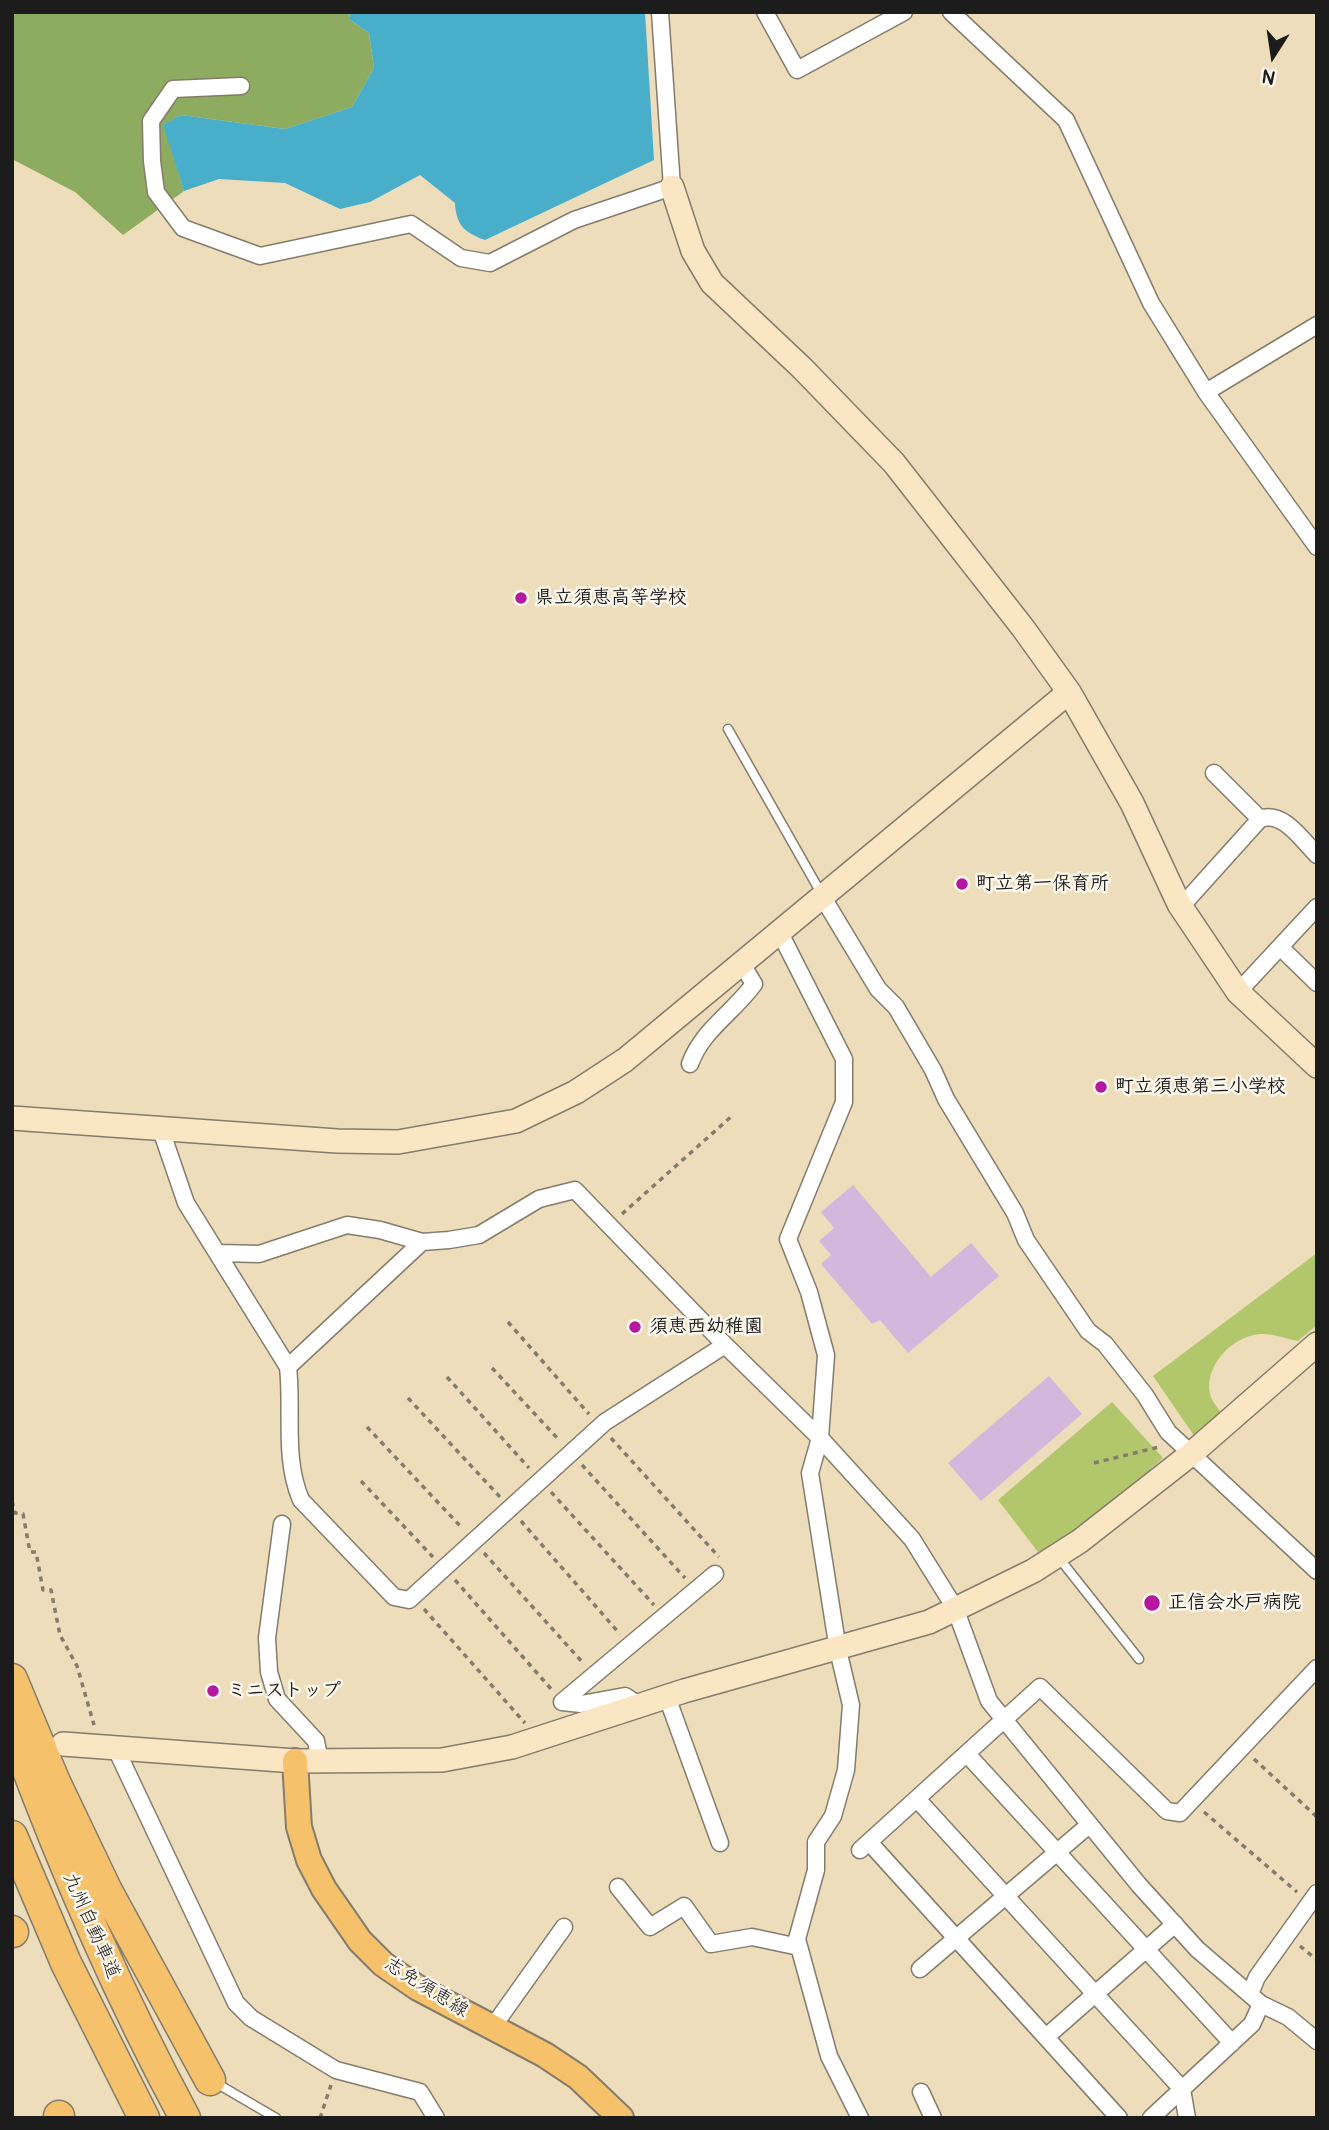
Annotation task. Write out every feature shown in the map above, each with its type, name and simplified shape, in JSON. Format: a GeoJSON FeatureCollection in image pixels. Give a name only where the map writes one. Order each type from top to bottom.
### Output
{"type":"FeatureCollection","features":[{"type":"Feature","properties":{"kind":"highway"},"geometry":{"type":"LineString","coordinates":[[12,1679],[55,1782],[107,1891],[210,2080]]}},
{"type":"Feature","properties":{"kind":"highway","name":"九州自動車道"},"geometry":{"type":"LineString","coordinates":[[12,1728],[65,1868],[99,1947],[185,2118]]}},
{"type":"Feature","properties":{"kind":"highway","name":"九州自動車道"},"geometry":{"type":"LineString","coordinates":[[12,1836],[66,1963],[144,2118]]}},
{"type":"Feature","properties":{"kind":"main road","name":"志免須恵線"},"geometry":{"type":"LineString","coordinates":[[295,1760],[299,1827],[309,1860],[324,1889],[360,1941],[383,1964],[418,1988],[545,2055],[578,2077],[621,2118]]}},
{"type":"Feature","properties":{"kind":"street"},"geometry":{"type":"LineString","coordinates":[[660,12],[672,187],[693,251],[712,283],[802,368],[894,463],[1023,628],[1069,692],[1132,803],[1179,904],[1238,992],[1317,1066]]}},
{"type":"Feature","properties":{"kind":"street"},"geometry":{"type":"LineString","coordinates":[[765,12],[797,70],[904,12]]}},
{"type":"Feature","properties":{"kind":"street"},"geometry":{"type":"LineString","coordinates":[[951,12],[1066,120],[1151,303],[1206,393],[1317,547]]}},
{"type":"Feature","properties":{"kind":"street"},"geometry":{"type":"LineString","coordinates":[[241,86],[173,89],[151,121],[152,161],[156,192],[183,228],[260,256],[411,224],[461,258],[490,263],[574,220],[672,187]]}},
{"type":"Feature","properties":{"kind":"street"},"geometry":{"type":"LineString","coordinates":[[1206,393],[1317,325]]}},
{"type":"Feature","properties":{"kind":"street"},"geometry":{"type":"LineString","coordinates":[[12,1118],[337,1141],[398,1142],[516,1121],[576,1092],[625,1060],[1069,692]]}},
{"type":"Feature","properties":{"kind":"street"},"geometry":{"type":"LineString","coordinates":[[1214,773],[1260,820]]}},
{"type":"Feature","properties":{"kind":"street"},"geometry":{"type":"LineString","coordinates":[[1179,904],[1188,899],[1260,820],[1268,816],[1280,818],[1317,855]]}},
{"type":"Feature","properties":{"kind":"street"},"geometry":{"type":"LineString","coordinates":[[822,896],[878,989],[896,1007],[933,1070],[946,1099],[1016,1213],[1026,1240],[1088,1331],[1105,1344],[1121,1364],[1168,1432],[1317,1571]]}},
{"type":"Feature","properties":{"kind":"street"},"geometry":{"type":"LineString","coordinates":[[1238,992],[1317,907]]}},
{"type":"Feature","properties":{"kind":"street"},"geometry":{"type":"LineString","coordinates":[[779,931],[844,1059],[846,1081],[844,1102],[788,1239],[809,1292],[826,1356],[820,1438],[810,1473],[838,1650],[851,1705],[846,1770],[833,1816],[816,1842],[816,1870],[797,1939],[829,2056],[860,2118]]}},
{"type":"Feature","properties":{"kind":"street"},"geometry":{"type":"LineString","coordinates":[[1280,947],[1317,983]]}},
{"type":"Feature","properties":{"kind":"street"},"geometry":{"type":"LineString","coordinates":[[690,1064],[696,1046],[741,1001],[754,984],[742,964]]}},
{"type":"Feature","properties":{"kind":"street"},"geometry":{"type":"LineString","coordinates":[[160,1127],[186,1203],[220,1253],[245,1301],[288,1367],[292,1398],[290,1462],[293,1481],[301,1500],[394,1597],[409,1600],[413,1597],[600,1426],[724,1345]]}},
{"type":"Feature","properties":{"kind":"street"},"geometry":{"type":"LineString","coordinates":[[220,1253],[259,1254],[347,1225],[380,1230],[422,1242],[479,1235],[539,1199],[575,1190],[585,1197],[724,1345],[820,1438],[912,1539],[955,1608],[976,1672],[989,1701],[1089,1825],[1175,1924],[1255,1999],[1288,2017],[1317,2041]]}},
{"type":"Feature","properties":{"kind":"street"},"geometry":{"type":"LineString","coordinates":[[288,1367],[422,1242]]}},
{"type":"Feature","properties":{"kind":"street"},"geometry":{"type":"LineString","coordinates":[[63,1744],[295,1760],[442,1760],[512,1747],[667,1697],[929,1622],[1057,1556],[1115,1515],[1191,1454],[1317,1344]]}},
{"type":"Feature","properties":{"kind":"street"},"geometry":{"type":"LineString","coordinates":[[282,1524],[267,1638],[270,1672],[277,1699],[316,1741],[320,1761]]}},
{"type":"Feature","properties":{"kind":"street"},"geometry":{"type":"LineString","coordinates":[[562,1702],[665,1617],[719,1568]]}},
{"type":"Feature","properties":{"kind":"street"},"geometry":{"type":"LineString","coordinates":[[1119,2118],[956,1938],[864,1846],[1004,1722],[1040,1686],[1167,1811],[1180,1813],[1317,1668]]}},
{"type":"Feature","properties":{"kind":"street"},"geometry":{"type":"LineString","coordinates":[[562,1702],[581,1703],[625,1696],[640,1706]]}},
{"type":"Feature","properties":{"kind":"street"},"geometry":{"type":"LineString","coordinates":[[667,1697],[720,1843]]}},
{"type":"Feature","properties":{"kind":"street"},"geometry":{"type":"LineString","coordinates":[[109,1748],[236,2003],[251,2018],[336,2070],[420,2092],[436,2118]]}},
{"type":"Feature","properties":{"kind":"street"},"geometry":{"type":"LineString","coordinates":[[967,1754],[1232,2043]]}},
{"type":"Feature","properties":{"kind":"street"},"geometry":{"type":"LineString","coordinates":[[917,1799],[1182,2089],[1187,2118]]}},
{"type":"Feature","properties":{"kind":"street"},"geometry":{"type":"LineString","coordinates":[[920,1969],[1089,1825]]}},
{"type":"Feature","properties":{"kind":"street"},"geometry":{"type":"LineString","coordinates":[[618,1887],[650,1927],[684,1906],[711,1944],[752,1937],[799,1947]]}},
{"type":"Feature","properties":{"kind":"street"},"geometry":{"type":"LineString","coordinates":[[1151,2118],[1251,2024],[1257,1977],[1313,1898]]}},
{"type":"Feature","properties":{"kind":"street"},"geometry":{"type":"LineString","coordinates":[[1046,2037],[1175,1924]]}},
{"type":"Feature","properties":{"kind":"street"},"geometry":{"type":"LineString","coordinates":[[492,2028],[564,1927]]}},
{"type":"Feature","properties":{"kind":"street"},"geometry":{"type":"LineString","coordinates":[[921,2092],[933,2118]]}},
{"type":"Feature","properties":{"kind":"lane"},"geometry":{"type":"LineString","coordinates":[[727,729],[822,896]]}},
{"type":"Feature","properties":{"kind":"lane"},"geometry":{"type":"LineString","coordinates":[[1057,1556],[1139,1659]]}},
{"type":"Feature","properties":{"kind":"lane"},"geometry":{"type":"LineString","coordinates":[[210,2080],[276,2118]]}},
{"type":"Feature","properties":{"kind":"path"},"geometry":{"type":"LineString","coordinates":[[610,1225],[733,1115]]}},
{"type":"Feature","properties":{"kind":"path"},"geometry":{"type":"LineString","coordinates":[[508,1322],[600,1426],[719,1568]]}},
{"type":"Feature","properties":{"kind":"path"},"geometry":{"type":"LineString","coordinates":[[492,1368],[696,1590]]}},
{"type":"Feature","properties":{"kind":"path"},"geometry":{"type":"LineString","coordinates":[[447,1377],[665,1617]]}},
{"type":"Feature","properties":{"kind":"path"},"geometry":{"type":"LineString","coordinates":[[408,1398],[510,1508],[631,1646]]}},
{"type":"Feature","properties":{"kind":"path"},"geometry":{"type":"LineString","coordinates":[[368,1427],[595,1676]]}},
{"type":"Feature","properties":{"kind":"path"},"geometry":{"type":"LineString","coordinates":[[1094,1463],[1159,1447]]}},
{"type":"Feature","properties":{"kind":"path"},"geometry":{"type":"LineString","coordinates":[[361,1481],[444,1568],[562,1702]]}},
{"type":"Feature","properties":{"kind":"path"},"geometry":{"type":"LineString","coordinates":[[12,1501],[15,1513],[23,1514],[30,1552],[36,1552],[43,1590],[51,1590],[60,1634],[109,1748]]}},
{"type":"Feature","properties":{"kind":"path"},"geometry":{"type":"LineString","coordinates":[[413,1597],[526,1724]]}},
{"type":"Feature","properties":{"kind":"path"},"geometry":{"type":"LineString","coordinates":[[1241,1748],[1317,1816]]}},
{"type":"Feature","properties":{"kind":"path"},"geometry":{"type":"LineString","coordinates":[[1191,1801],[1313,1898]]}},
{"type":"Feature","properties":{"kind":"path"},"geometry":{"type":"LineString","coordinates":[[1287,1935],[1317,1960]]}},
{"type":"Feature","properties":{"kind":"path"},"geometry":{"type":"LineString","coordinates":[[320,2118],[336,2070]]}},
{"type":"Feature","properties":{"kind":"green space"},"geometry":{"type":"Polygon","coordinates":[[[12,12],[350,12],[349,19],[369,33],[374,68],[352,107],[285,129],[181,115],[164,125],[184,191],[123,235],[75,192],[12,159],[12,12]]]}},
{"type":"Feature","properties":{"kind":"green space"},"geometry":{"type":"Polygon","coordinates":[[[1317,1253],[1317,1325],[1298,1341],[1260,1334],[1240,1340],[1231,1346],[1216,1363],[1209,1383],[1211,1396],[1221,1413],[1195,1437],[1153,1376],[1317,1253]]]}},
{"type":"Feature","properties":{"kind":"green space"},"geometry":{"type":"Polygon","coordinates":[[[1112,1402],[1163,1458],[1088,1522],[1056,1544],[1038,1552],[998,1500],[1112,1402]]]}},
{"type":"Feature","properties":{"kind":"water"},"geometry":{"type":"Polygon","coordinates":[[[350,12],[645,12],[654,160],[485,240],[463,227],[457,217],[455,203],[420,175],[370,202],[340,209],[285,183],[219,179],[184,191],[163,125],[181,115],[285,129],[352,107],[374,68],[369,33],[349,19],[350,12]]]}},
{"type":"Feature","properties":{"kind":"building"},"geometry":{"type":"Polygon","coordinates":[[[853,1185],[931,1277],[971,1243],[999,1276],[908,1353],[880,1320],[872,1324],[821,1264],[831,1255],[819,1241],[834,1228],[821,1212],[853,1185]]]}},
{"type":"Feature","properties":{"kind":"building"},"geometry":{"type":"Polygon","coordinates":[[[1049,1376],[1082,1414],[981,1501],[948,1463],[1049,1376]]]}},
{"type":"Feature","properties":{"kind":"place","name":"県立須恵高等学校"},"geometry":{"type":"Point","coordinates":[521,598]}},
{"type":"Feature","properties":{"kind":"place","name":"町立第一保育所"},"geometry":{"type":"Point","coordinates":[962,884]}},
{"type":"Feature","properties":{"kind":"place","name":"町立須恵第三小学校"},"geometry":{"type":"Point","coordinates":[1101,1087]}},
{"type":"Feature","properties":{"kind":"place","name":"須恵西幼稚園"},"geometry":{"type":"Point","coordinates":[635,1327]}},
{"type":"Feature","properties":{"kind":"place","name":"正信会水戸病院"},"geometry":{"type":"Point","coordinates":[1152,1603]}},
{"type":"Feature","properties":{"kind":"place","name":"ミニストップ"},"geometry":{"type":"Point","coordinates":[213,1691]}}]}
